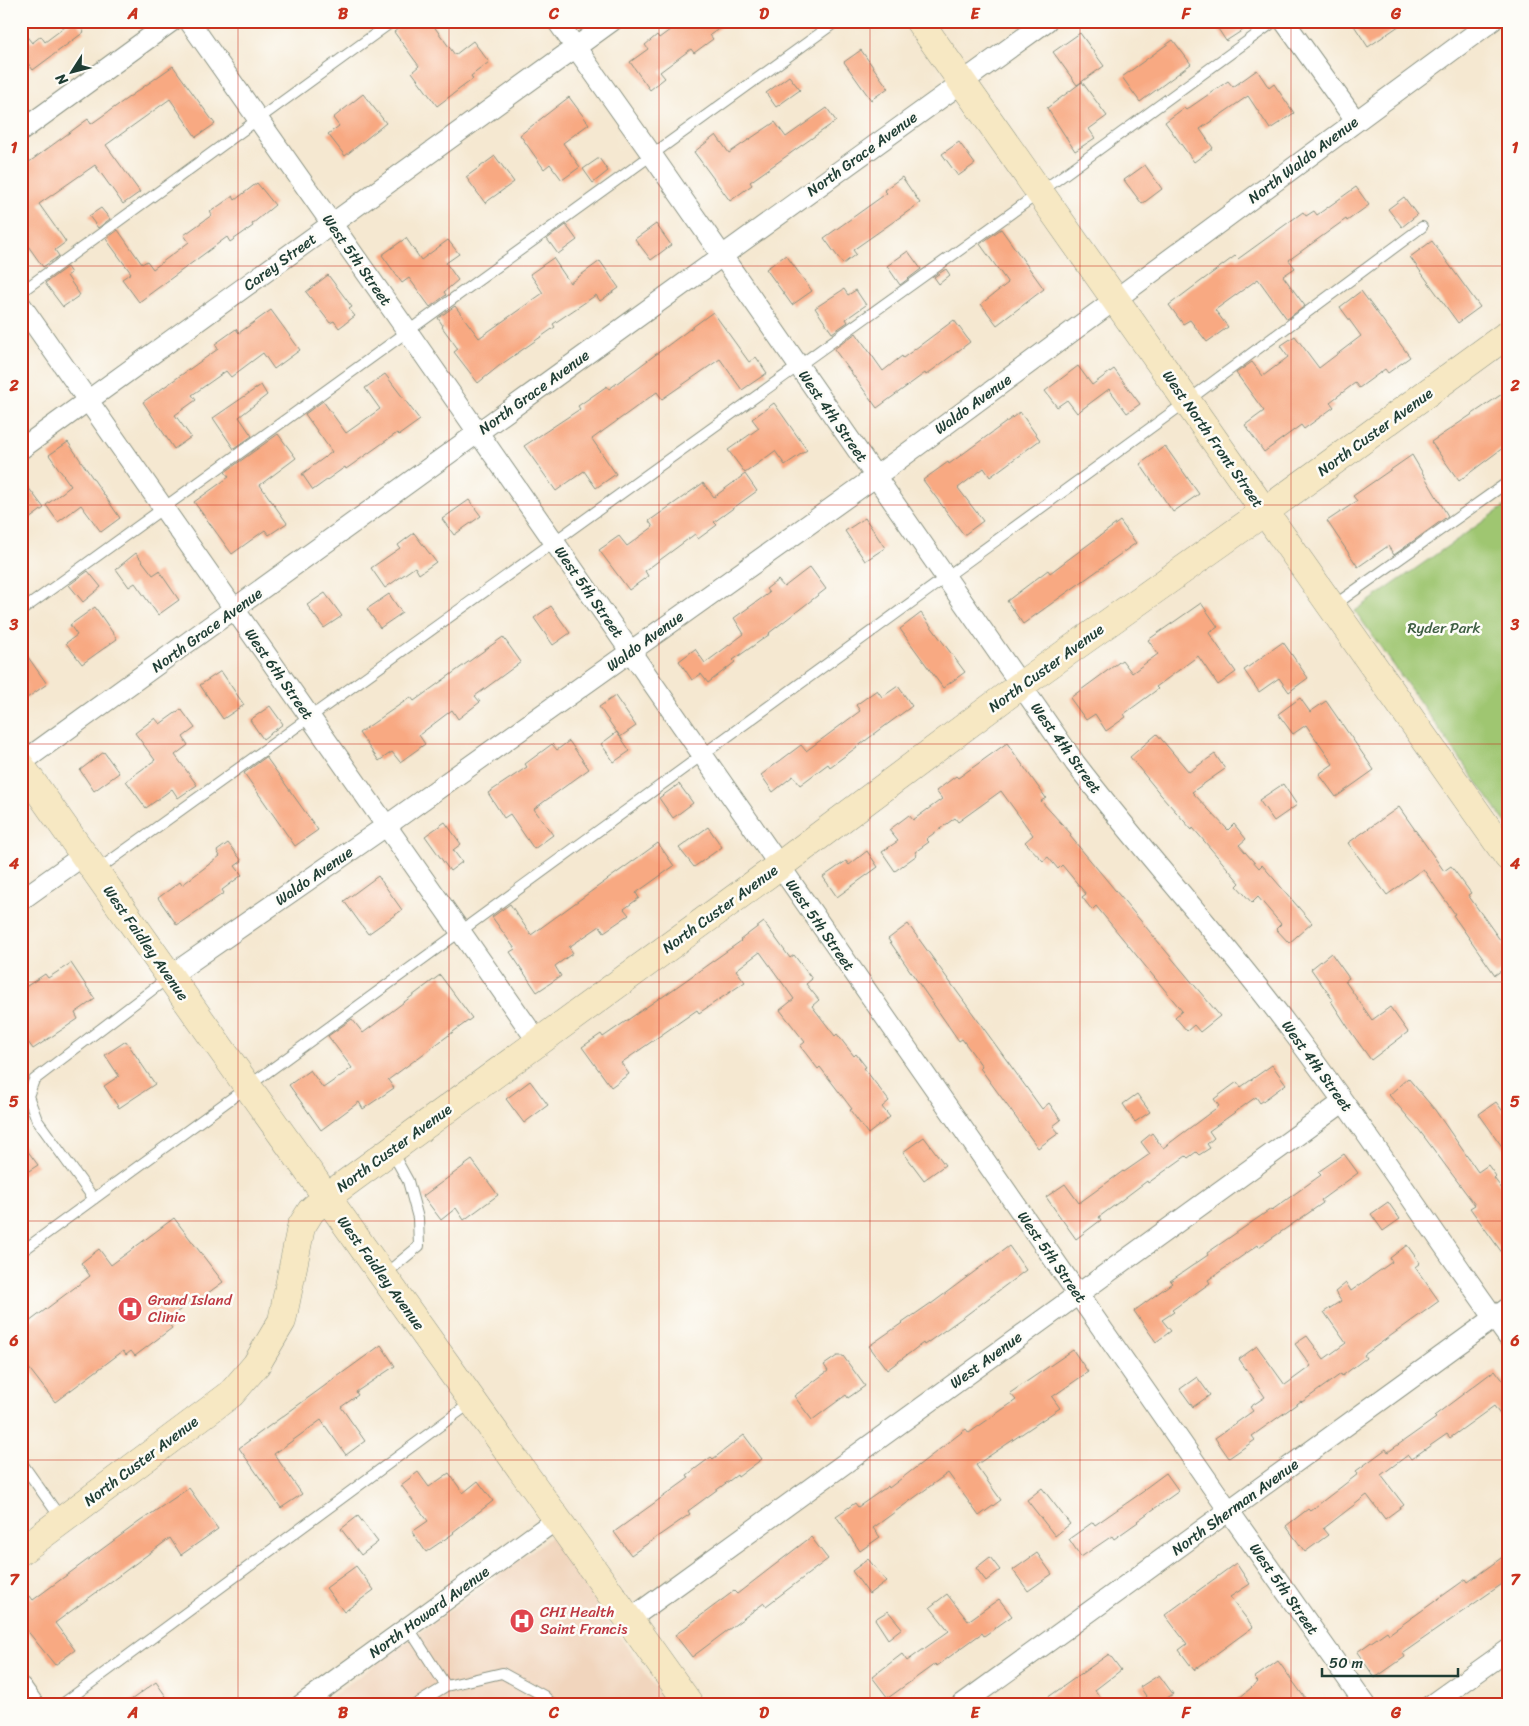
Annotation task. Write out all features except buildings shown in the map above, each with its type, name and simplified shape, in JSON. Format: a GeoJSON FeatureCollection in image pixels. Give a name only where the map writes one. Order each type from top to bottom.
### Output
{"type":"FeatureCollection","features":[{"type":"Feature","properties":{"kind":"street"},"geometry":{"type":"LineString","coordinates":[[21,131],[172,21]]}},
{"type":"Feature","properties":{"kind":"street","name":"West 5th Street"},"geometry":{"type":"LineString","coordinates":[[189,21],[1366,1705]]}},
{"type":"Feature","properties":{"kind":"street","name":"West 4th Street"},"geometry":{"type":"LineString","coordinates":[[558,21],[945,578],[1103,800],[1243,968],[1501,1313],[1508,1337]]}},
{"type":"Feature","properties":{"kind":"street","name":"Carey Street"},"geometry":{"type":"LineString","coordinates":[[21,449],[612,21]]}},
{"type":"Feature","properties":{"kind":"street","name":"West North Front Street"},"geometry":{"type":"LineString","coordinates":[[919,21],[1508,857]]}},
{"type":"Feature","properties":{"kind":"street","name":"North Grace Avenue"},"geometry":{"type":"LineString","coordinates":[[21,765],[1047,21]]}},
{"type":"Feature","properties":{"kind":"street"},"geometry":{"type":"LineString","coordinates":[[1284,21],[1355,120]]}},
{"type":"Feature","properties":{"kind":"street","name":"North Waldo Avenue"},"geometry":{"type":"LineString","coordinates":[[1114,300],[1355,120],[1492,21]]}},
{"type":"Feature","properties":{"kind":"street","name":"Waldo Avenue"},"geometry":{"type":"LineString","coordinates":[[170,976],[386,826],[875,477],[1114,300]]}},
{"type":"Feature","properties":{"kind":"street","name":"West 6th Street"},"geometry":{"type":"LineString","coordinates":[[21,305],[538,1042]]}},
{"type":"Feature","properties":{"kind":"street","name":"North Custer Avenue"},"geometry":{"type":"LineString","coordinates":[[21,1551],[231,1394],[256,1365],[282,1321],[301,1227],[311,1211],[1021,685],[1264,512],[1508,334]]}},
{"type":"Feature","properties":{"kind":"street","name":"West Faidley Avenue"},"geometry":{"type":"LineString","coordinates":[[21,765],[327,1198],[690,1705]]}},
{"type":"Feature","properties":{"kind":"street"},"geometry":{"type":"LineString","coordinates":[[21,900],[89,863]]}},
{"type":"Feature","properties":{"kind":"street","name":"West Avenue"},"geometry":{"type":"LineString","coordinates":[[630,1620],[1343,1102]]}},
{"type":"Feature","properties":{"kind":"street","name":"North Sherman Avenue"},"geometry":{"type":"LineString","coordinates":[[962,1705],[1501,1313]]}},
{"type":"Feature","properties":{"kind":"street","name":"North Howard Avenue"},"geometry":{"type":"LineString","coordinates":[[301,1705],[557,1519]]}},
{"type":"Feature","properties":{"kind":"street"},"geometry":{"type":"LineString","coordinates":[[1431,1705],[1508,1650]]}},
{"type":"Feature","properties":{"kind":"street"},"geometry":{"type":"LineString","coordinates":[[21,1687],[34,1705]]}},
{"type":"Feature","properties":{"kind":"lane"},"geometry":{"type":"LineString","coordinates":[[21,292],[393,21]]}},
{"type":"Feature","properties":{"kind":"lane"},"geometry":{"type":"LineString","coordinates":[[21,611],[837,21]]}},
{"type":"Feature","properties":{"kind":"lane"},"geometry":{"type":"LineString","coordinates":[[89,863],[310,717],[1276,21]]}},
{"type":"Feature","properties":{"kind":"lane"},"geometry":{"type":"LineString","coordinates":[[21,1252],[1186,402],[1422,226]]}},
{"type":"Feature","properties":{"kind":"lane"},"geometry":{"type":"LineString","coordinates":[[1331,607],[1508,482]]}},
{"type":"Feature","properties":{"kind":"lane"},"geometry":{"type":"LineString","coordinates":[[94,1199],[38,1120],[28,1096],[34,1080],[170,976]]}},
{"type":"Feature","properties":{"kind":"lane"},"geometry":{"type":"LineString","coordinates":[[383,1275],[419,1246],[418,1218],[408,1181],[391,1150]]}},
{"type":"Feature","properties":{"kind":"lane"},"geometry":{"type":"LineString","coordinates":[[61,1705],[473,1401]]}},
{"type":"Feature","properties":{"kind":"lane"},"geometry":{"type":"LineString","coordinates":[[21,1462],[63,1520]]}},
{"type":"Feature","properties":{"kind":"lane"},"geometry":{"type":"LineString","coordinates":[[408,1627],[446,1686]]}},
{"type":"Feature","properties":{"kind":"lane"},"geometry":{"type":"LineString","coordinates":[[416,1705],[446,1686],[502,1673],[544,1696],[553,1705]]}},
{"type":"Feature","properties":{"kind":"shaded area","name":"CHI Health Saint Francis"},"geometry":{"type":"Polygon","coordinates":[[[551,1537],[667,1705],[320,1705],[551,1537]]]}},
{"type":"Feature","properties":{"kind":"green space","name":"Ryder Park"},"geometry":{"type":"Polygon","coordinates":[[[1508,504],[1508,826],[1355,611],[1508,504]]]}},
{"type":"Feature","properties":{"kind":"place","name":"Grand Island Clinic"},"geometry":{"type":"Point","coordinates":[130,1309]}},
{"type":"Feature","properties":{"kind":"place","name":"CHI Health Saint Francis"},"geometry":{"type":"Point","coordinates":[522,1621]}}]}
